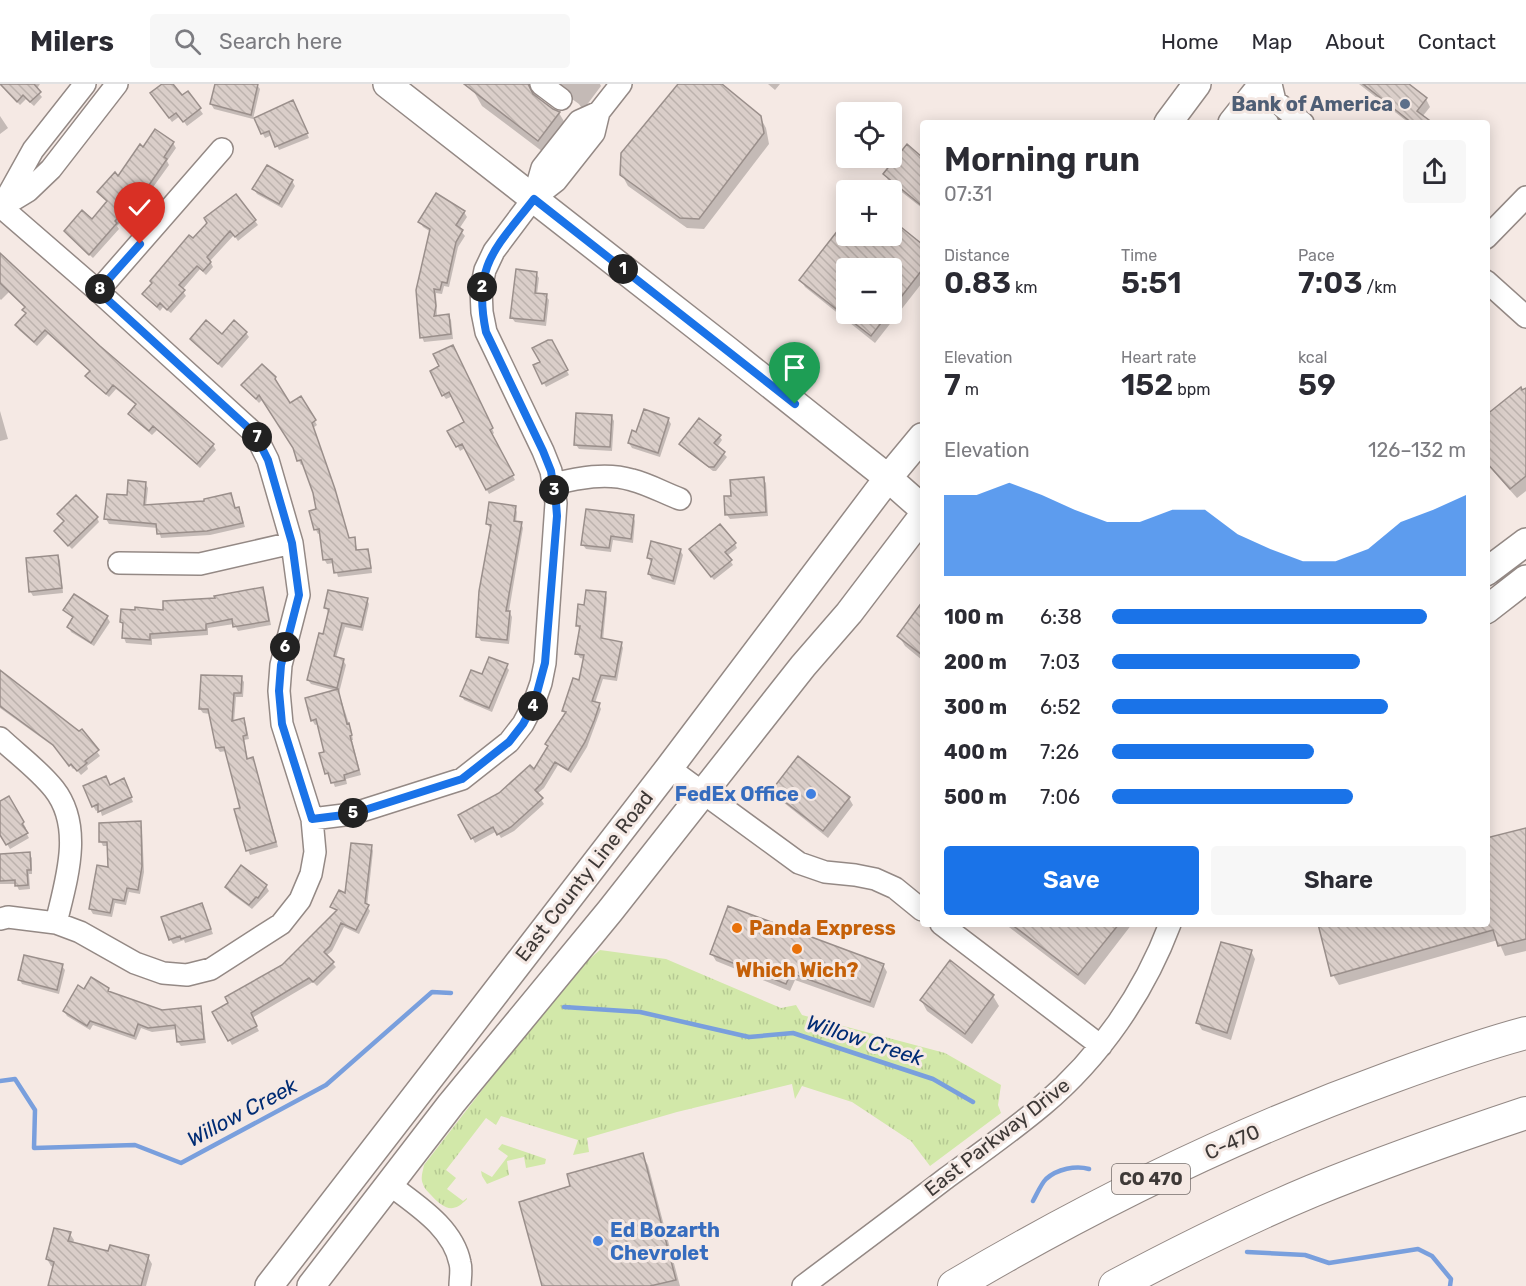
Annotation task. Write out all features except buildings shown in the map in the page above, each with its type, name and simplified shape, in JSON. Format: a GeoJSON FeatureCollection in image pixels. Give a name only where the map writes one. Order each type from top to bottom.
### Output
{"type":"FeatureCollection","features":[{"type":"Feature","properties":{"kind":"highway","name":"C-470"},"geometry":{"type":"LineString","coordinates":[[954,1286],[1108,1200],[1250,1133],[1372,1084],[1526,1033]]}},
{"type":"Feature","properties":{"kind":"highway"},"geometry":{"type":"LineString","coordinates":[[1115,1286],[1192,1246],[1311,1192],[1421,1149],[1526,1113]]}},
{"type":"Feature","properties":{"kind":"main road"},"geometry":{"type":"LineString","coordinates":[[387,84],[888,478],[920,506]]}},
{"type":"Feature","properties":{"kind":"main road"},"geometry":{"type":"LineString","coordinates":[[1170,120],[1197,84]]}},
{"type":"Feature","properties":{"kind":"main road"},"geometry":{"type":"LineString","coordinates":[[1235,120],[1263,84]]}},
{"type":"Feature","properties":{"kind":"main road","name":"East County Line Road"},"geometry":{"type":"LineString","coordinates":[[269,1286],[669,768],[888,478],[920,439]]}},
{"type":"Feature","properties":{"kind":"main road","name":"East County Line Road"},"geometry":{"type":"LineString","coordinates":[[311,1286],[451,1104],[560,974],[803,666],[849,613],[920,520]]}},
{"type":"Feature","properties":{"kind":"main road"},"geometry":{"type":"LineString","coordinates":[[1490,569],[1526,542]]}},
{"type":"Feature","properties":{"kind":"main road"},"geometry":{"type":"LineString","coordinates":[[1490,607],[1526,579]]}},
{"type":"Feature","properties":{"kind":"street"},"geometry":{"type":"LineString","coordinates":[[0,207],[33,150],[85,84]]}},
{"type":"Feature","properties":{"kind":"street"},"geometry":{"type":"LineString","coordinates":[[0,207],[28,191],[51,169],[117,84]]}},
{"type":"Feature","properties":{"kind":"street"},"geometry":{"type":"LineString","coordinates":[[541,84],[561,99]]}},
{"type":"Feature","properties":{"kind":"street"},"geometry":{"type":"LineString","coordinates":[[312,819],[352,814],[462,779],[509,742],[523,724],[534,704],[545,663],[557,516],[553,484],[543,451],[486,332],[481,289],[485,270],[494,251],[534,199],[556,181],[594,134],[599,112],[621,84]]}},
{"type":"Feature","properties":{"kind":"street"},"geometry":{"type":"LineString","coordinates":[[1271,84],[1275,101],[1298,120]]}},
{"type":"Feature","properties":{"kind":"street"},"geometry":{"type":"LineString","coordinates":[[1235,120],[1261,118],[1264,120]]}},
{"type":"Feature","properties":{"kind":"street"},"geometry":{"type":"LineString","coordinates":[[98,291],[222,149]]}},
{"type":"Feature","properties":{"kind":"street"},"geometry":{"type":"LineString","coordinates":[[1490,234],[1526,197]]}},
{"type":"Feature","properties":{"kind":"street"},"geometry":{"type":"LineString","coordinates":[[0,207],[98,291],[255,434],[268,460],[292,543],[299,595],[281,665],[279,691],[282,724],[312,819],[315,852],[311,874],[300,900],[281,924],[211,969],[187,975],[164,973],[135,963],[80,932],[56,923],[8,917],[0,919]]}},
{"type":"Feature","properties":{"kind":"street"},"geometry":{"type":"LineString","coordinates":[[1490,284],[1526,316]]}},
{"type":"Feature","properties":{"kind":"street"},"geometry":{"type":"LineString","coordinates":[[553,484],[586,477],[617,477],[633,480],[680,499]]}},
{"type":"Feature","properties":{"kind":"street"},"geometry":{"type":"LineString","coordinates":[[119,563],[200,564],[292,543]]}},
{"type":"Feature","properties":{"kind":"street"},"geometry":{"type":"LineString","coordinates":[[0,738],[54,790],[70,820],[69,868],[56,923]]}},
{"type":"Feature","properties":{"kind":"street"},"geometry":{"type":"LineString","coordinates":[[669,768],[799,863],[815,870],[884,882],[920,909]]}},
{"type":"Feature","properties":{"kind":"street"},"geometry":{"type":"LineString","coordinates":[[945,927],[1101,1046]]}},
{"type":"Feature","properties":{"kind":"street","name":"East Parkway Drive"},"geometry":{"type":"LineString","coordinates":[[803,1286],[1038,1110],[1074,1076],[1101,1046],[1142,984],[1169,927]]}},
{"type":"Feature","properties":{"kind":"street"},"geometry":{"type":"LineString","coordinates":[[389,1184],[433,1218],[451,1239],[460,1263],[460,1286]]}},
{"type":"Feature","properties":{"kind":"green space"},"geometry":{"type":"Polygon","coordinates":[[[600,950],[666,959],[781,1008],[796,1005],[802,1015],[945,1053],[1001,1085],[998,1105],[1001,1113],[930,1166],[911,1141],[852,1102],[802,1086],[795,1099],[792,1084],[677,1112],[587,1138],[589,1152],[573,1155],[578,1140],[501,1116],[496,1125],[486,1118],[446,1170],[456,1178],[447,1189],[463,1201],[467,1199],[457,1207],[444,1206],[427,1191],[422,1182],[424,1165],[572,974],[600,950]]]}},
{"type":"Feature","properties":{"kind":"green space"},"geometry":{"type":"Polygon","coordinates":[[[502,1144],[546,1159],[545,1164],[526,1168],[524,1157],[507,1161],[509,1175],[487,1184],[481,1171],[492,1177],[508,1156],[498,1149],[502,1144]]]}},
{"type":"Feature","properties":{"kind":"waterway","name":"Willow Creek"},"geometry":{"type":"LineString","coordinates":[[0,1081],[15,1079],[35,1110],[34,1148],[135,1145],[181,1163],[326,1085],[432,992],[451,993]]}},
{"type":"Feature","properties":{"kind":"waterway","name":"Willow Creek"},"geometry":{"type":"LineString","coordinates":[[564,1007],[640,1012],[749,1037],[793,1033],[933,1079],[973,1102]]}},
{"type":"Feature","properties":{"kind":"waterway"},"geometry":{"type":"LineString","coordinates":[[1033,1201],[1042,1184],[1050,1176],[1078,1167],[1089,1169]]}},
{"type":"Feature","properties":{"kind":"waterway","name":"Willow Creek"},"geometry":{"type":"LineString","coordinates":[[1247,1252],[1305,1255],[1329,1263],[1418,1249],[1432,1256],[1451,1279],[1450,1286]]}},
{"type":"Feature","properties":{"kind":"place","name":"Bank of America"},"geometry":{"type":"Point","coordinates":[1405,104]}},
{"type":"Feature","properties":{"kind":"place","name":"FedEx Office"},"geometry":{"type":"Point","coordinates":[811,794]}},
{"type":"Feature","properties":{"kind":"place","name":"Panda Express"},"geometry":{"type":"Point","coordinates":[737,928]}},
{"type":"Feature","properties":{"kind":"place","name":"Which Wich?"},"geometry":{"type":"Point","coordinates":[797,949]}},
{"type":"Feature","properties":{"kind":"place","name":"Ed Bozarth Chevrolet"},"geometry":{"type":"Point","coordinates":[598,1241]}},
{"type":"Feature","properties":{"kind":"route"},"geometry":{"type":"LineString","coordinates":[[140,244],[98,291],[255,434],[268,460],[292,543],[299,595],[281,665],[279,691],[282,724],[312,819],[352,814],[462,779],[492,758],[509,742],[523,724],[534,704],[545,663],[557,516],[556,503],[551,471],[543,451],[486,332],[481,289],[485,270],[494,251],[534,199],[795,404]]}}]}
